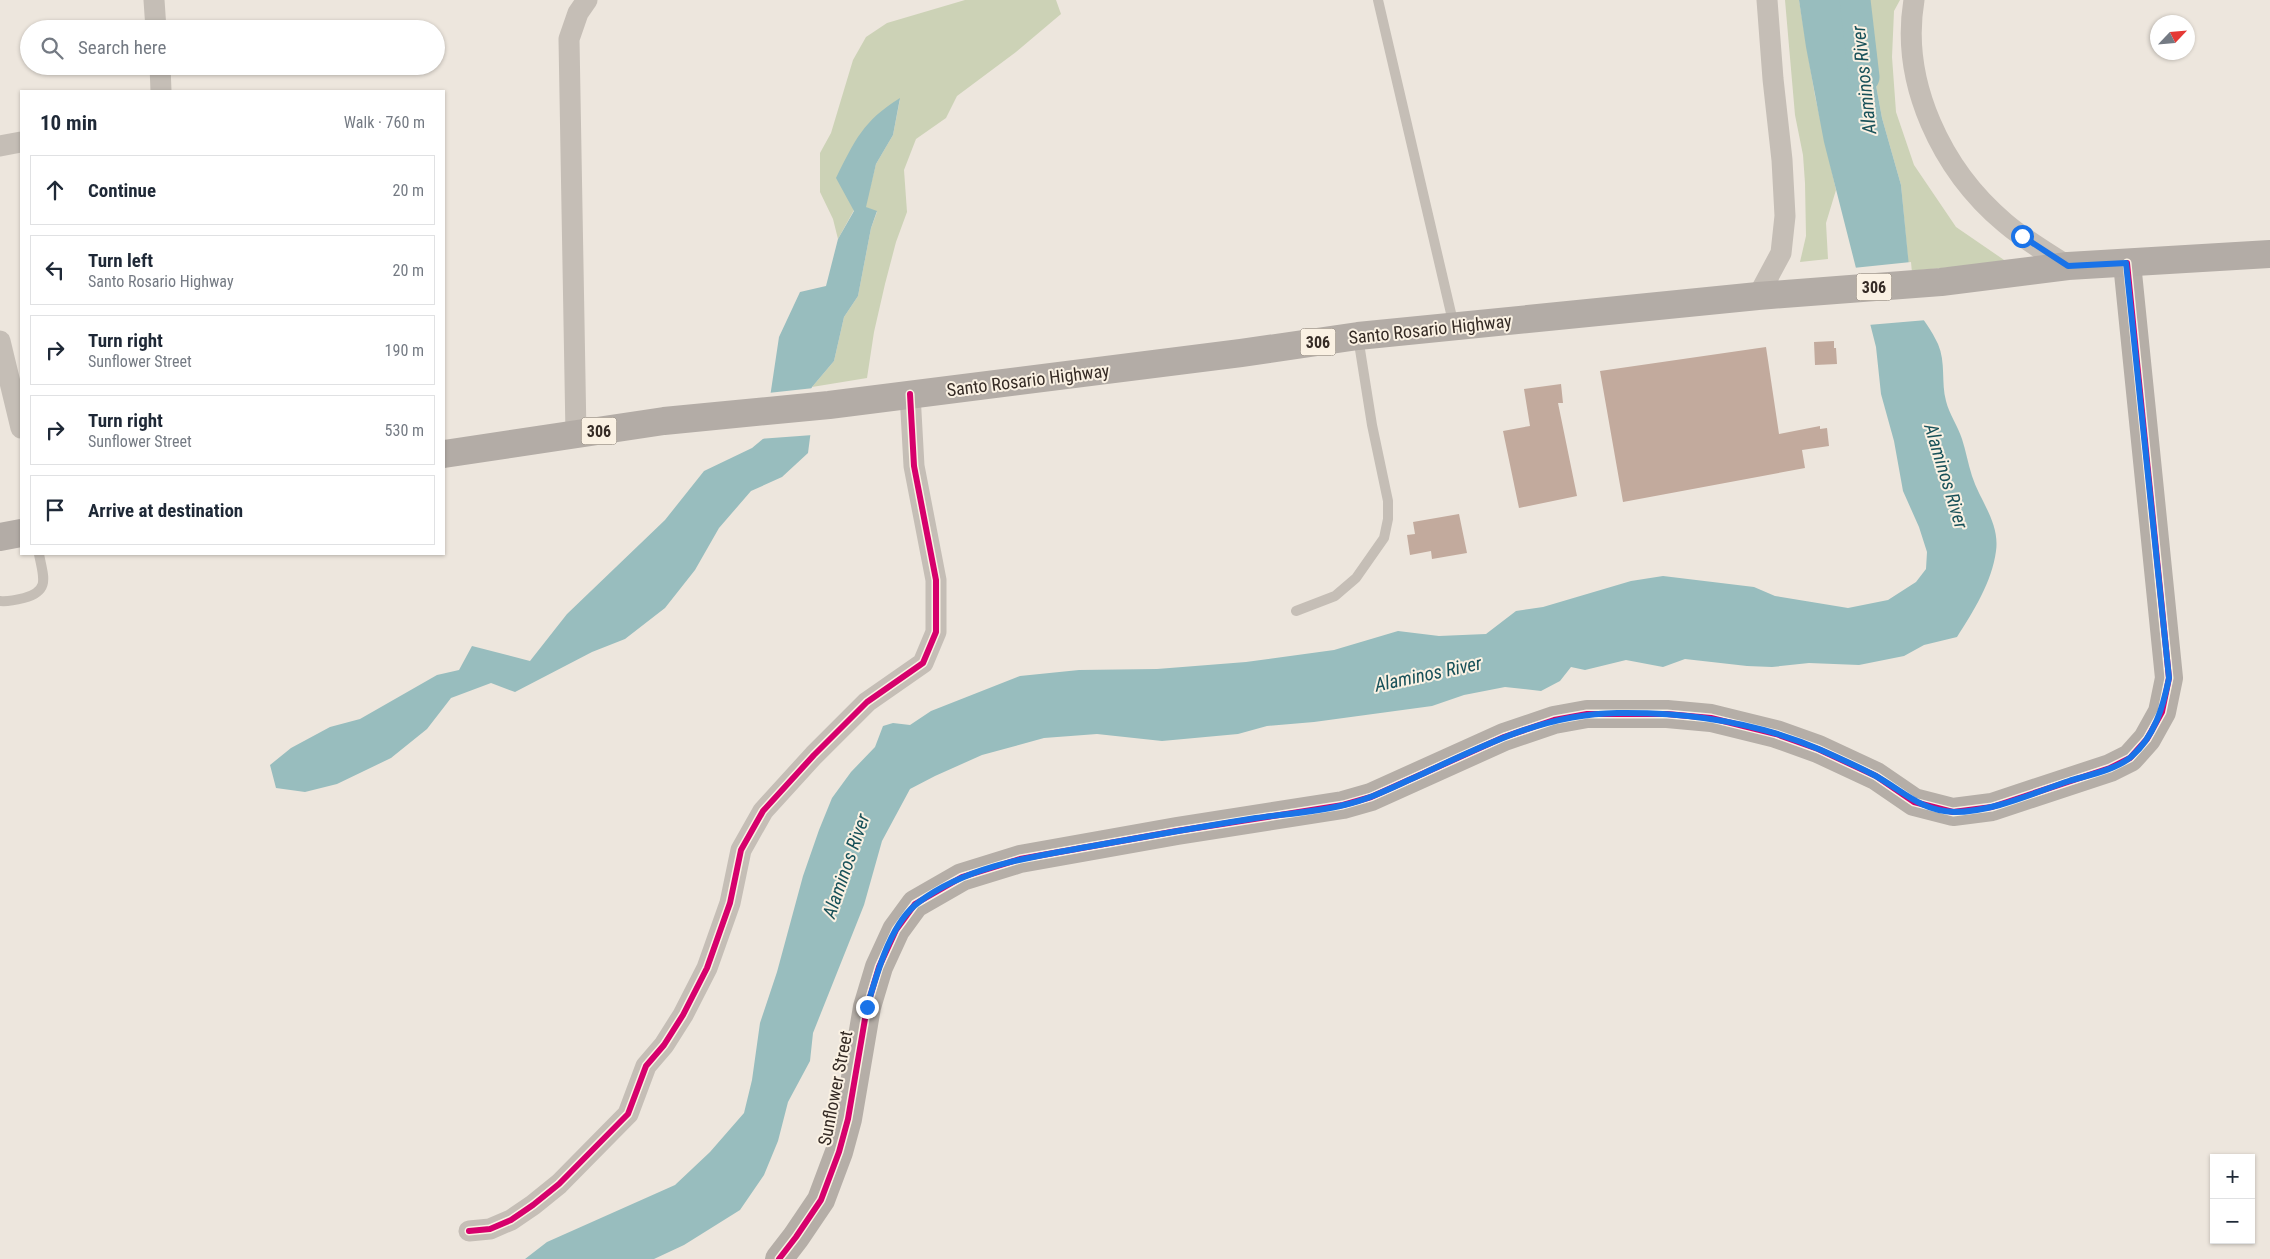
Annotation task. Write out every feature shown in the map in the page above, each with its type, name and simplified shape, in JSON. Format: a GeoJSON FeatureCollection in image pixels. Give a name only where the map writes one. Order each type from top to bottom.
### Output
{"type":"FeatureCollection","features":[{"type":"Feature","properties":{"kind":"main road","name":"Santo Rosario Highway"},"geometry":{"type":"LineString","coordinates":[[445,454],[664,421],[829,404],[1241,353],[1358,336],[1758,296],[1941,282],[2068,266],[2270,254]]}},
{"type":"Feature","properties":{"kind":"main road"},"geometry":{"type":"LineString","coordinates":[[0,536],[20,532]]}},
{"type":"Feature","properties":{"kind":"street"},"geometry":{"type":"LineString","coordinates":[[154,0],[155,20]]}},
{"type":"Feature","properties":{"kind":"street"},"geometry":{"type":"LineString","coordinates":[[576,435],[569,39],[578,13],[587,0]]}},
{"type":"Feature","properties":{"kind":"street"},"geometry":{"type":"LineString","coordinates":[[1758,296],[1780,253],[1784,216],[1782,160],[1772,70],[1767,0]]}},
{"type":"Feature","properties":{"kind":"street"},"geometry":{"type":"LineString","coordinates":[[1914,0],[1911,22],[1915,71],[1927,119],[1936,136],[1968,184],[1987,206],[2022,236],[2068,266]]}},
{"type":"Feature","properties":{"kind":"street"},"geometry":{"type":"LineString","coordinates":[[160,75],[161,90]]}},
{"type":"Feature","properties":{"kind":"street"},"geometry":{"type":"LineString","coordinates":[[0,146],[20,142]]}},
{"type":"Feature","properties":{"kind":"street","name":"Sunflower Street"},"geometry":{"type":"LineString","coordinates":[[779,1259],[821,1200],[839,1152],[848,1119],[867,1007],[879,966],[896,930],[916,904],[962,877],[1020,858],[1343,805],[1371,797],[1504,737],[1554,720],[1587,714],[1667,714],[1711,718],[1776,734],[1818,749],[1876,776],[1914,802],[1953,812],[1992,807],[2110,768],[2130,758],[2146,739],[2162,712],[2169,678],[2126,263]]}},
{"type":"Feature","properties":{"kind":"street"},"geometry":{"type":"LineString","coordinates":[[0,340],[20,424]]}},
{"type":"Feature","properties":{"kind":"street"},"geometry":{"type":"LineString","coordinates":[[469,1231],[490,1229],[511,1220],[533,1205],[559,1184],[628,1114],[646,1066],[669,1037],[706,968],[730,904],[741,850],[763,811],[814,755],[867,702],[922,664],[936,632],[936,580],[914,466],[910,394]]}},
{"type":"Feature","properties":{"kind":"lane"},"geometry":{"type":"LineString","coordinates":[[1378,0],[1454,326]]}},
{"type":"Feature","properties":{"kind":"lane"},"geometry":{"type":"LineString","coordinates":[[1296,611],[1334,596],[1356,578],[1384,538],[1388,501],[1372,425],[1358,336]]}},
{"type":"Feature","properties":{"kind":"lane"},"geometry":{"type":"LineString","coordinates":[[0,601],[32,596],[40,590],[43,585],[43,578],[39,555]]}},
{"type":"Feature","properties":{"kind":"green space"},"geometry":{"type":"Polygon","coordinates":[[[965,0],[1056,0],[1061,14],[1016,52],[957,96],[946,118],[916,139],[904,170],[907,212],[896,242],[885,284],[874,332],[867,378],[812,387],[834,361],[844,317],[858,296],[871,228],[877,212],[865,207],[876,164],[893,135],[900,99],[848,198],[854,210],[838,239],[833,219],[820,192],[820,153],[831,133],[853,60],[866,37],[887,23],[965,0]]]}},
{"type":"Feature","properties":{"kind":"green space"},"geometry":{"type":"Polygon","coordinates":[[[1785,0],[1799,0],[1815,96],[1836,190],[1826,223],[1828,259],[1800,262],[1806,236],[1805,183],[1803,155],[1795,115],[1785,0]]]}},
{"type":"Feature","properties":{"kind":"green space"},"geometry":{"type":"Polygon","coordinates":[[[1850,0],[1900,0],[1894,11],[1892,57],[1896,112],[1914,165],[1956,227],[2007,262],[1909,271],[1901,185],[1882,118],[1871,58],[1855,26],[1850,0]]]}},
{"type":"Feature","properties":{"kind":"water"},"geometry":{"type":"Polygon","coordinates":[[[1799,0],[1850,0],[1855,26],[1871,58],[1882,118],[1901,185],[1913,307],[1927,325],[1938,344],[1942,358],[1947,406],[1962,439],[1975,485],[1995,531],[1996,551],[1994,563],[1975,607],[1957,637],[1924,645],[1904,656],[1859,665],[1809,663],[1772,667],[1685,659],[1663,667],[1626,660],[1585,670],[1571,667],[1560,681],[1541,691],[1505,687],[1464,695],[1432,706],[1314,722],[1267,726],[1238,734],[1162,741],[1097,734],[1044,738],[982,755],[910,789],[882,841],[864,905],[813,1033],[810,1061],[788,1102],[778,1141],[764,1175],[740,1210],[684,1245],[654,1259],[525,1259],[547,1242],[675,1185],[710,1152],[744,1113],[752,1080],[760,1023],[777,972],[803,876],[819,830],[832,798],[851,772],[875,747],[883,726],[893,723],[910,725],[931,711],[1020,676],[1079,670],[1157,669],[1246,662],[1334,650],[1398,631],[1439,636],[1486,634],[1516,611],[1543,607],[1631,581],[1663,576],[1754,587],[1775,596],[1848,608],[1888,600],[1916,582],[1926,569],[1927,552],[1919,527],[1903,491],[1894,441],[1881,394],[1876,347],[1824,142],[1799,0]]]}},
{"type":"Feature","properties":{"kind":"water"},"geometry":{"type":"Polygon","coordinates":[[[900,98],[893,135],[876,164],[866,207],[877,211],[871,228],[858,296],[844,317],[834,361],[812,387],[807,399],[769,404],[779,337],[800,292],[826,286],[838,239],[854,211],[836,178],[855,142],[868,123],[887,106],[900,98]]]}},
{"type":"Feature","properties":{"kind":"water"},"geometry":{"type":"Polygon","coordinates":[[[812,422],[808,453],[782,477],[751,491],[719,528],[695,570],[665,608],[625,639],[592,652],[515,692],[491,683],[451,698],[427,729],[391,758],[337,784],[305,792],[276,788],[270,765],[291,748],[330,727],[360,719],[437,675],[459,670],[472,646],[530,661],[567,614],[665,520],[704,471],[752,448],[776,428],[812,422]]]}},
{"type":"Feature","properties":{"kind":"pier"},"geometry":{"type":"Polygon","coordinates":[[[1911,262],[1915,306],[1927,320],[1868,325],[1853,268],[1911,262]]]}},
{"type":"Feature","properties":{"kind":"pier"},"geometry":{"type":"Polygon","coordinates":[[[814,388],[809,400],[767,404],[768,393],[814,388]]]}},
{"type":"Feature","properties":{"kind":"pier"},"geometry":{"type":"Polygon","coordinates":[[[812,420],[814,422],[813,435],[759,439],[775,425],[812,420]]]}},
{"type":"Feature","properties":{"kind":"building"},"geometry":{"type":"Polygon","coordinates":[[[1834,341],[1837,364],[1815,365],[1814,342],[1834,341]]]}},
{"type":"Feature","properties":{"kind":"building"},"geometry":{"type":"Polygon","coordinates":[[[1766,347],[1779,434],[1820,426],[1820,429],[1827,428],[1829,446],[1802,450],[1805,468],[1623,502],[1600,371],[1766,347]]]}},
{"type":"Feature","properties":{"kind":"building"},"geometry":{"type":"Polygon","coordinates":[[[1561,384],[1563,403],[1558,403],[1577,496],[1519,508],[1503,431],[1530,426],[1524,389],[1561,384]]]}},
{"type":"Feature","properties":{"kind":"building"},"geometry":{"type":"Polygon","coordinates":[[[1459,514],[1467,553],[1432,559],[1431,551],[1410,555],[1407,535],[1415,534],[1413,522],[1459,514]]]}},
{"type":"Feature","properties":{"kind":"waterway","name":"Alaminos River"},"geometry":{"type":"LineString","coordinates":[[1855,0],[1864,77]]}},
{"type":"Feature","properties":{"kind":"cycle path"},"geometry":{"type":"LineString","coordinates":[[779,1259],[821,1200],[839,1152],[848,1119],[867,1007],[879,967],[896,930],[915,904],[962,877],[1020,859],[1177,831],[1343,805],[1371,797],[1504,737],[1554,720],[1587,714],[1667,714],[1711,718],[1776,734],[1818,749],[1876,776],[1914,802],[1953,812],[1992,807],[2110,768],[2130,758],[2147,739],[2162,712],[2169,678],[2127,263]]}},
{"type":"Feature","properties":{"kind":"cycle path"},"geometry":{"type":"LineString","coordinates":[[469,1231],[490,1229],[511,1220],[533,1205],[559,1184],[628,1114],[646,1066],[664,1045],[683,1015],[707,968],[730,903],[741,850],[763,811],[814,755],[867,702],[923,663],[936,632],[936,580],[914,466],[910,394]]}},
{"type":"Feature","properties":{"kind":"route"},"geometry":{"type":"LineString","coordinates":[[867,1007],[879,966],[896,930],[916,904],[962,877],[1020,858],[1343,805],[1371,797],[1480,746],[1554,720],[1587,714],[1623,713],[1711,718],[1776,734],[1818,749],[1876,776],[1914,802],[1953,812],[1992,807],[2110,768],[2130,758],[2146,739],[2162,712],[2169,678],[2126,263],[2068,266],[2022,236]]}}]}
